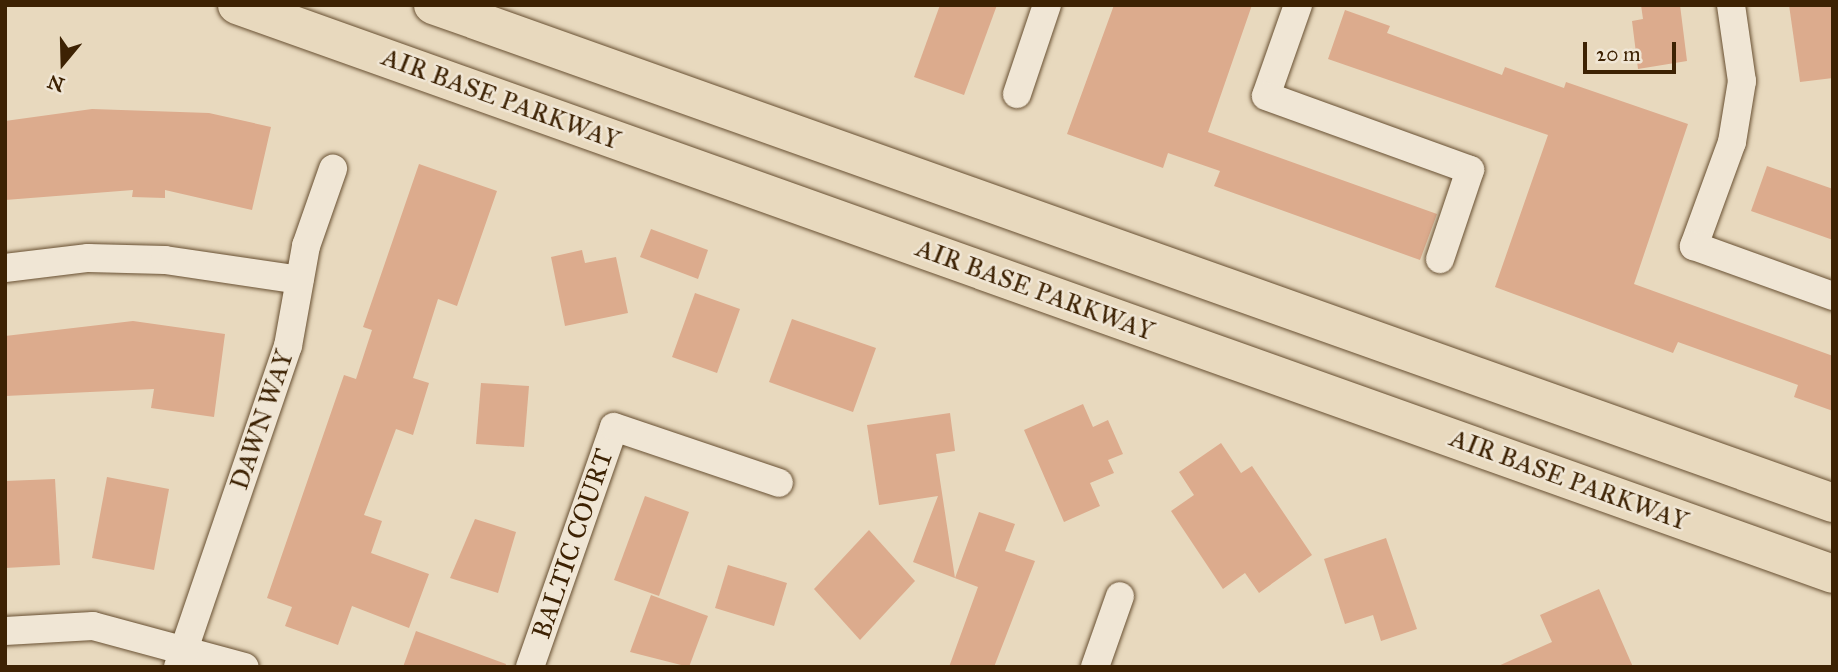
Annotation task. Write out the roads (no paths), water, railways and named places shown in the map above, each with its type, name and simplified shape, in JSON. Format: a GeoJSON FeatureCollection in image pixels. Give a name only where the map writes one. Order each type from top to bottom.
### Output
{"type":"FeatureCollection","features":[{"type":"Feature","properties":{"kind":"main road","name":"AIR BASE PARKWAY"},"geometry":{"type":"LineString","coordinates":[[237,5],[1833,574]]}},
{"type":"Feature","properties":{"kind":"main road"},"geometry":{"type":"LineString","coordinates":[[433,5],[1833,503]]}},
{"type":"Feature","properties":{"kind":"street"},"geometry":{"type":"LineString","coordinates":[[1017,94],[1047,5]]}},
{"type":"Feature","properties":{"kind":"street"},"geometry":{"type":"LineString","coordinates":[[1298,5],[1266,96],[1470,170],[1440,260]]}},
{"type":"Feature","properties":{"kind":"street"},"geometry":{"type":"LineString","coordinates":[[1731,5],[1742,81],[1732,142],[1694,246],[1833,296]]}},
{"type":"Feature","properties":{"kind":"street","name":"DAWN WAY"},"geometry":{"type":"LineString","coordinates":[[181,657],[288,346],[300,280],[333,169]]}},
{"type":"Feature","properties":{"kind":"street"},"geometry":{"type":"LineString","coordinates":[[5,268],[88,258],[165,260],[300,280]]}},
{"type":"Feature","properties":{"kind":"street","name":"BALTIC COURT"},"geometry":{"type":"LineString","coordinates":[[530,667],[614,427],[779,483]]}},
{"type":"Feature","properties":{"kind":"street"},"geometry":{"type":"LineString","coordinates":[[1095,667],[1119,596]]}},
{"type":"Feature","properties":{"kind":"street"},"geometry":{"type":"LineString","coordinates":[[5,631],[93,626],[181,657],[245,667]]}}]}
